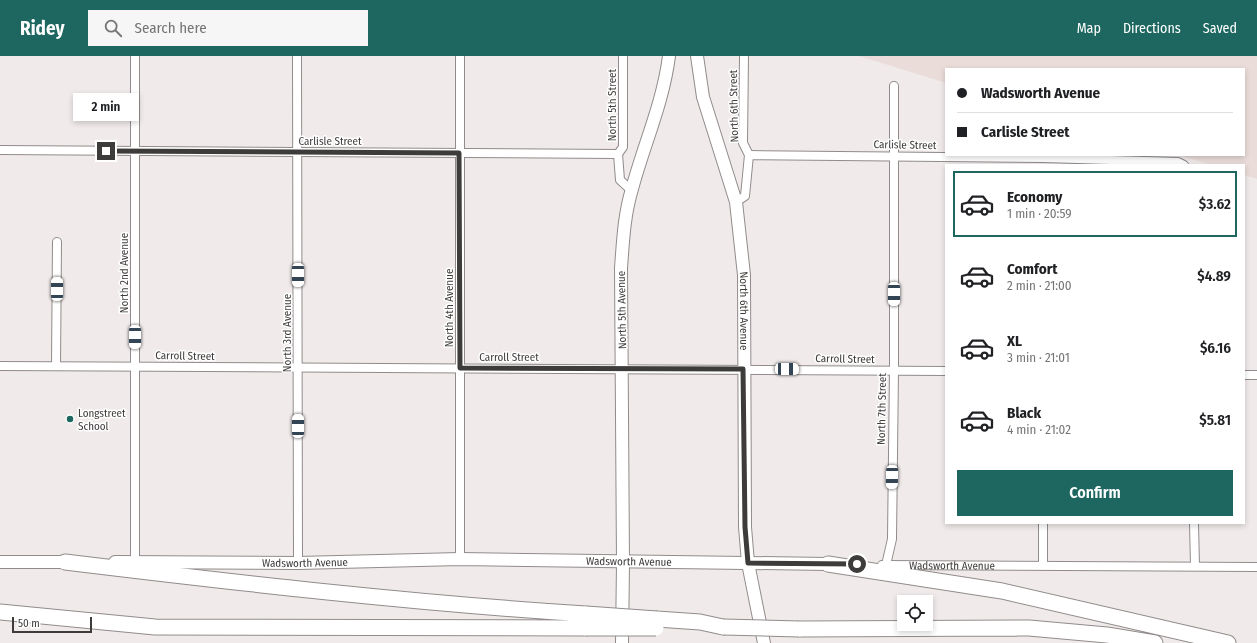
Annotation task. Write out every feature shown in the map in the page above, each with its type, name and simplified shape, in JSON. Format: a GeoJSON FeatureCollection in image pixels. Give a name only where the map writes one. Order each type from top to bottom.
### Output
{"type":"FeatureCollection","features":[{"type":"Feature","properties":{"kind":"highway"},"geometry":{"type":"LineString","coordinates":[[65,562],[245,584],[586,621]]}},
{"type":"Feature","properties":{"kind":"highway"},"geometry":{"type":"LineString","coordinates":[[828,564],[1002,591],[1228,643]]}},
{"type":"Feature","properties":{"kind":"highway"},"geometry":{"type":"LineString","coordinates":[[0,612],[156,627],[586,621],[656,623],[700,622],[723,627],[799,629],[1029,628],[1107,635],[1155,643]]}},
{"type":"Feature","properties":{"kind":"street","name":"North 2nd Avenue"},"geometry":{"type":"LineString","coordinates":[[135,56],[135,562]]}},
{"type":"Feature","properties":{"kind":"street","name":"North 3rd Avenue"},"geometry":{"type":"LineString","coordinates":[[297,56],[298,563]]}},
{"type":"Feature","properties":{"kind":"street","name":"North 4th Avenue"},"geometry":{"type":"LineString","coordinates":[[460,56],[460,560]]}},
{"type":"Feature","properties":{"kind":"street","name":"North 5th Street"},"geometry":{"type":"LineString","coordinates":[[618,154],[623,147],[623,56]]}},
{"type":"Feature","properties":{"kind":"street","name":"North 5th Avenue"},"geometry":{"type":"LineString","coordinates":[[622,643],[623,237],[631,190],[659,109],[669,56]]}},
{"type":"Feature","properties":{"kind":"street","name":"North 6th Avenue"},"geometry":{"type":"LineString","coordinates":[[696,56],[703,97],[736,202],[744,275],[743,369],[745,527],[748,563],[764,643]]}},
{"type":"Feature","properties":{"kind":"street","name":"North 6th Street"},"geometry":{"type":"LineString","coordinates":[[744,56],[743,143],[749,155]]}},
{"type":"Feature","properties":{"kind":"street","name":"North 7th Street"},"geometry":{"type":"LineString","coordinates":[[886,565],[892,540],[894,370],[892,156],[894,86]]}},
{"type":"Feature","properties":{"kind":"street","name":"Carlisle Street"},"geometry":{"type":"LineString","coordinates":[[0,150],[618,154]]}},
{"type":"Feature","properties":{"kind":"street"},"geometry":{"type":"LineString","coordinates":[[618,154],[620,180],[631,190]]}},
{"type":"Feature","properties":{"kind":"street","name":"Carlisle Street"},"geometry":{"type":"LineString","coordinates":[[749,155],[1043,159],[1178,162],[1182,164]]}},
{"type":"Feature","properties":{"kind":"street"},"geometry":{"type":"LineString","coordinates":[[736,202],[745,196],[749,155]]}},
{"type":"Feature","properties":{"kind":"street"},"geometry":{"type":"LineString","coordinates":[[56,366],[57,242]]}},
{"type":"Feature","properties":{"kind":"street","name":"Carroll Street"},"geometry":{"type":"LineString","coordinates":[[0,366],[945,371]]}},
{"type":"Feature","properties":{"kind":"street"},"geometry":{"type":"LineString","coordinates":[[1245,375],[1257,375]]}},
{"type":"Feature","properties":{"kind":"street"},"geometry":{"type":"LineString","coordinates":[[1043,524],[1043,565]]}},
{"type":"Feature","properties":{"kind":"street"},"geometry":{"type":"LineString","coordinates":[[1194,524],[1195,566]]}},
{"type":"Feature","properties":{"kind":"street","name":"Wadsworth Avenue"},"geometry":{"type":"LineString","coordinates":[[0,562],[298,563],[460,560],[623,563],[1257,567]]}},
{"type":"Feature","properties":{"kind":"shaded area"},"geometry":{"type":"Polygon","coordinates":[[[859,56],[1257,56],[1257,179],[1245,175],[1245,164],[1208,164],[1182,156],[1245,156],[1245,68],[945,68],[945,83],[859,56]]]}},
{"type":"Feature","properties":{"kind":"place","name":"Longstreet School"},"geometry":{"type":"Point","coordinates":[70,419]}},
{"type":"Feature","properties":{"kind":"route"},"geometry":{"type":"LineString","coordinates":[[106,151],[459,153],[460,368],[743,369],[745,527],[748,563],[857,564]]}}]}
